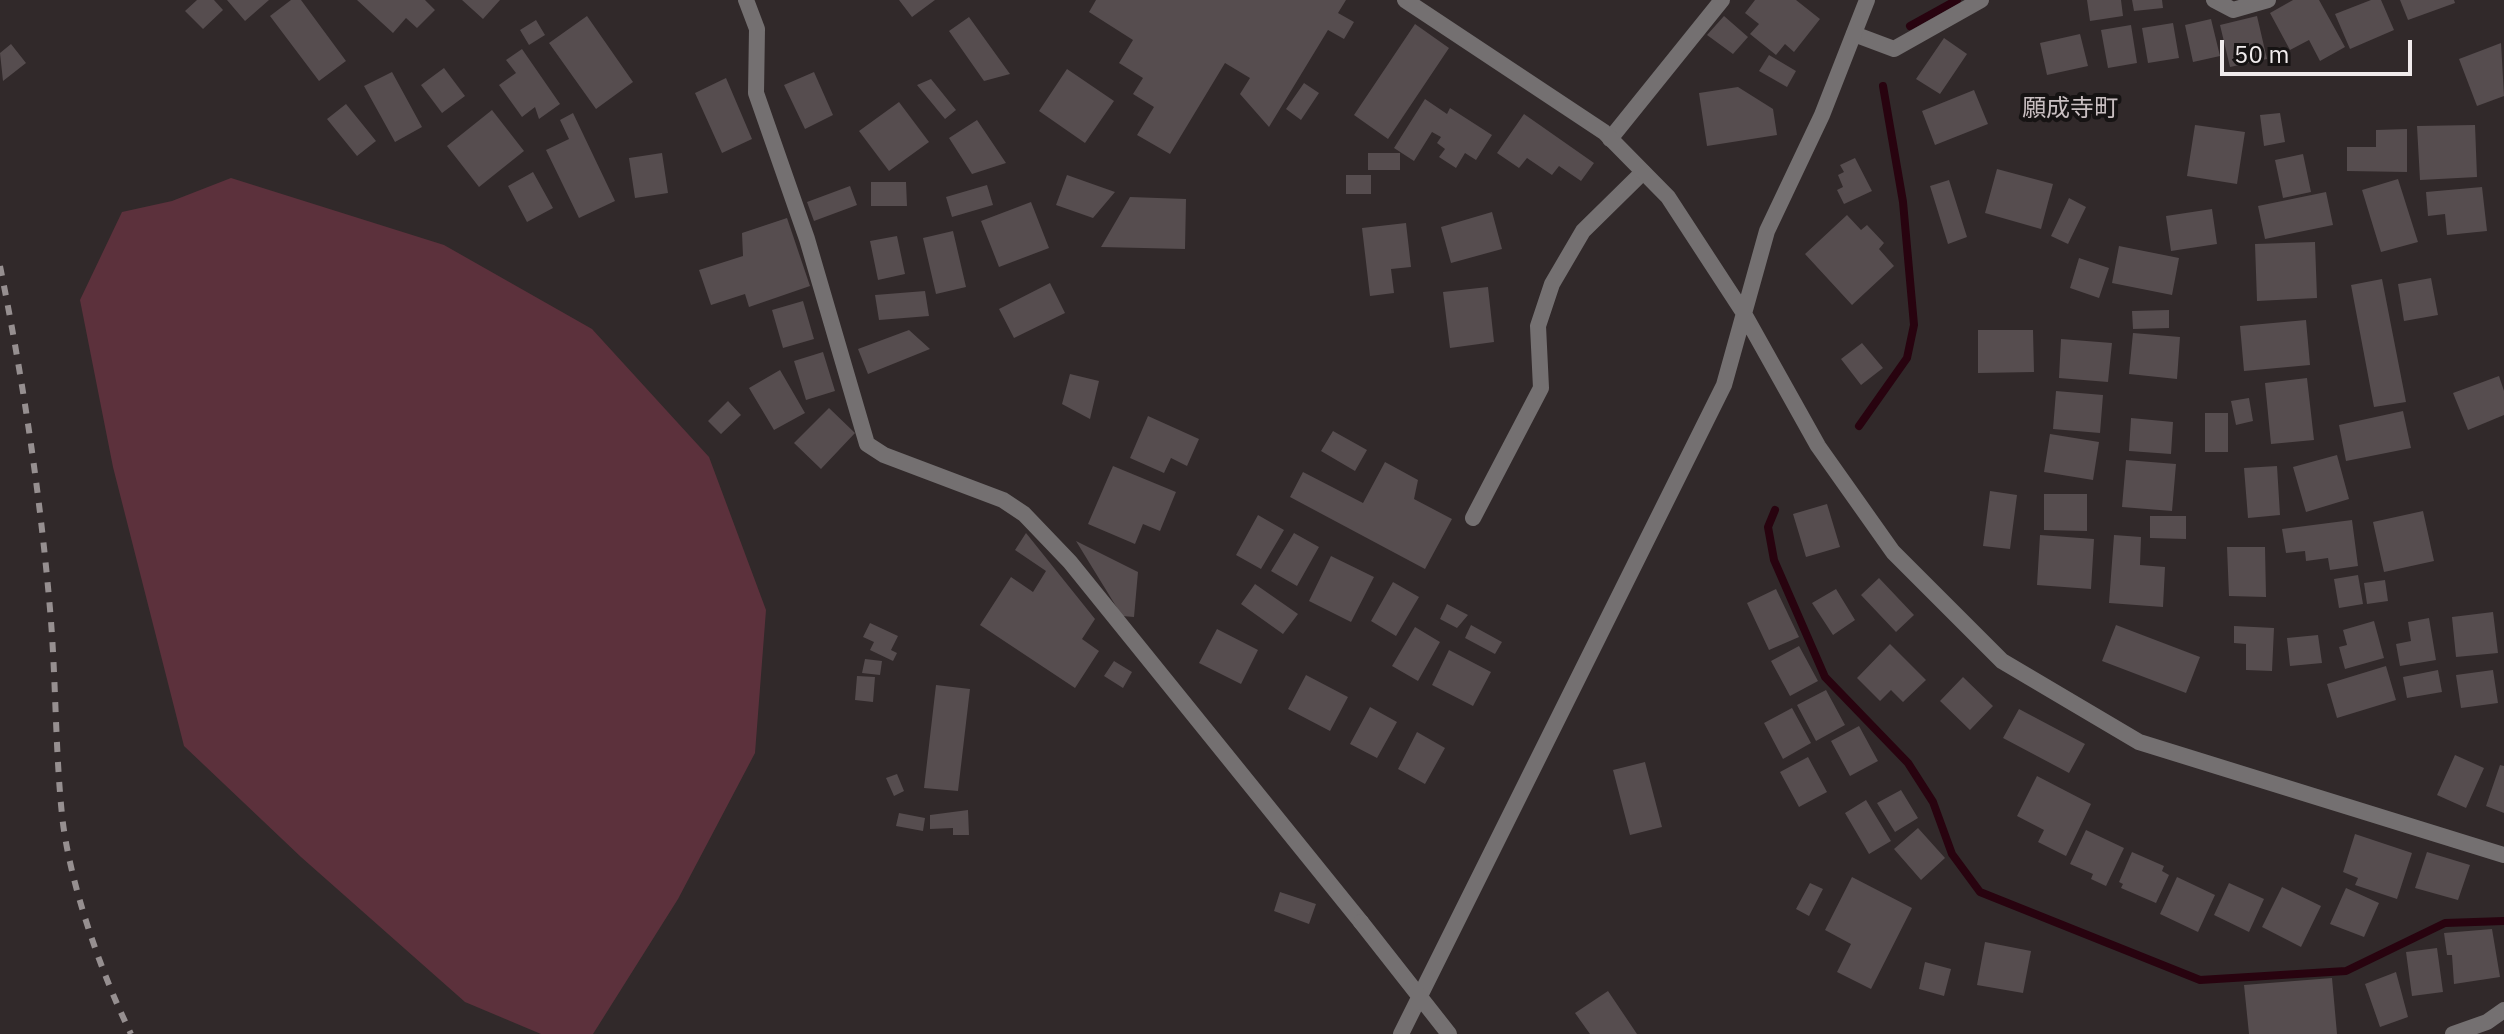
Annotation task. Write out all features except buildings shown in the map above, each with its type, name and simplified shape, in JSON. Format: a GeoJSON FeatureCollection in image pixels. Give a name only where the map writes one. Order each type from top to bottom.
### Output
{"type":"FeatureCollection","features":[{"type":"Feature","properties":{"kind":"street"},"geometry":{"type":"LineString","coordinates":[[746,0],[757,29],[756,93],[807,239],[867,444],[884,455],[1003,500],[1024,514],[1070,562],[1449,1034]]}},
{"type":"Feature","properties":{"kind":"street"},"geometry":{"type":"LineString","coordinates":[[1405,0],[1498,59],[1610,139],[1668,197],[1743,312],[1818,446],[1893,552],[2002,661],[2139,742],[2504,855]]}},
{"type":"Feature","properties":{"kind":"street"},"geometry":{"type":"LineString","coordinates":[[1610,139],[1722,0]]}},
{"type":"Feature","properties":{"kind":"street"},"geometry":{"type":"LineString","coordinates":[[1401,1034],[1724,385],[1767,231],[1867,0]]}},
{"type":"Feature","properties":{"kind":"street"},"geometry":{"type":"LineString","coordinates":[[1854,34],[1894,49],[1981,0]]}},
{"type":"Feature","properties":{"kind":"street"},"geometry":{"type":"LineString","coordinates":[[2214,0],[2233,10],[2268,0]]}},
{"type":"Feature","properties":{"kind":"street"},"geometry":{"type":"LineString","coordinates":[[1473,518],[1541,388],[1538,326],[1552,284],[1583,231],[1643,172]]}},
{"type":"Feature","properties":{"kind":"street"},"geometry":{"type":"LineString","coordinates":[[2453,1034],[2487,1022],[2504,1010]]}},
{"type":"Feature","properties":{"kind":"shaded area"},"geometry":{"type":"Polygon","coordinates":[[[231,178],[444,245],[592,329],[709,457],[766,610],[755,753],[678,899],[593,1034],[541,1034],[465,1002],[301,857],[184,746],[113,467],[80,300],[122,212],[172,201],[231,178]]]}},
{"type":"Feature","properties":{"kind":"waterway"},"geometry":{"type":"LineString","coordinates":[[1910,26],[1957,0]]}},
{"type":"Feature","properties":{"kind":"waterway"},"geometry":{"type":"LineString","coordinates":[[1859,426],[1907,358],[1914,325],[1903,202],[1883,86]]}},
{"type":"Feature","properties":{"kind":"waterway"},"geometry":{"type":"LineString","coordinates":[[1775,510],[1768,527],[1774,560],[1825,677],[1908,763],[1933,802],[1952,854],[1980,892],[2200,980],[2346,971],[2445,923],[2504,921]]}},
{"type":"Feature","properties":{"kind":"railway"},"geometry":{"type":"LineString","coordinates":[[0,266],[23,394],[41,523],[66,841],[88,927],[131,1034]]}},
{"type":"Feature","properties":{"kind":"district","name":"願成寺町"},"geometry":{"type":"Point","coordinates":[2070,109]}}]}
